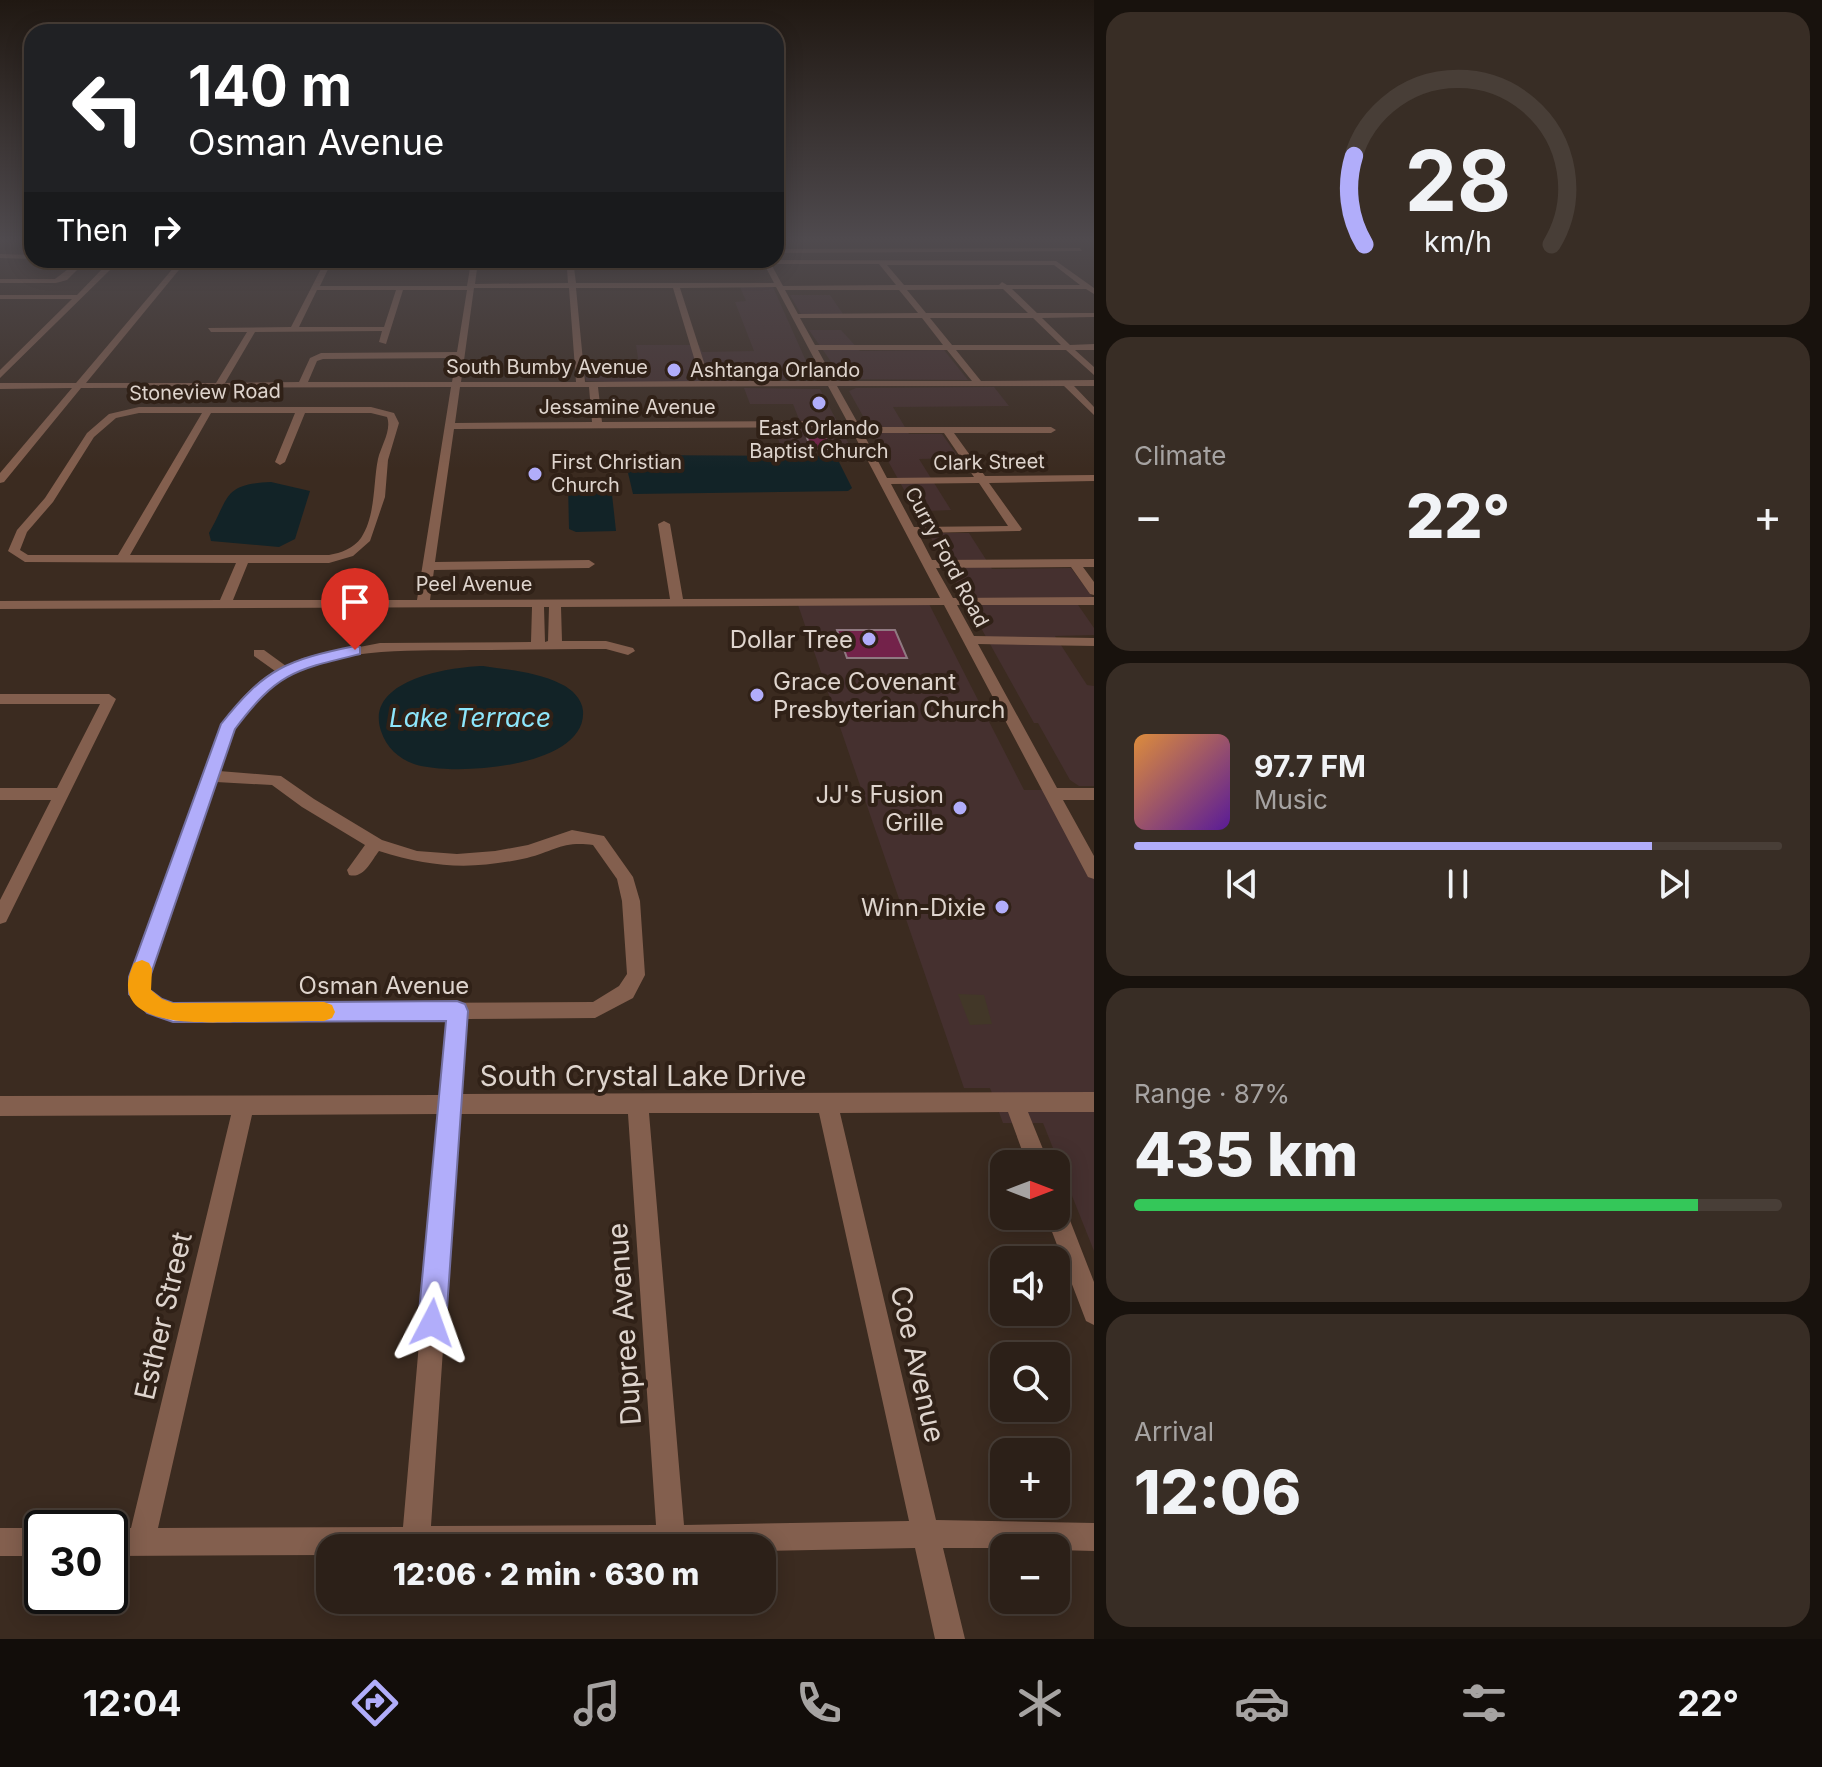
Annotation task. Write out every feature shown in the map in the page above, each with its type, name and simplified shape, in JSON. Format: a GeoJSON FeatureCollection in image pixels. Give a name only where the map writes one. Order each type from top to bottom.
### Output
{"type":"FeatureCollection","features":[{"type":"Feature","properties":{"kind":"street"},"geometry":{"type":"LineString","coordinates":[[0,375],[60,315]]}},
{"type":"Feature","properties":{"kind":"street"},"geometry":{"type":"LineString","coordinates":[[0,480],[137,315]]}},
{"type":"Feature","properties":{"kind":"street"},"geometry":{"type":"LineString","coordinates":[[294,329],[301,315]]}},
{"type":"Feature","properties":{"kind":"street"},"geometry":{"type":"LineString","coordinates":[[383,342],[391,315]]}},
{"type":"Feature","properties":{"kind":"street"},"geometry":{"type":"LineString","coordinates":[[423,604],[466,315]]}},
{"type":"Feature","properties":{"kind":"street"},"geometry":{"type":"LineString","coordinates":[[575,315],[581,385]]}},
{"type":"Feature","properties":{"kind":"street"},"geometry":{"type":"LineString","coordinates":[[685,315],[707,385]]}},
{"type":"Feature","properties":{"kind":"street"},"geometry":{"type":"LineString","coordinates":[[795,316],[862,315]]}},
{"type":"Feature","properties":{"kind":"street"},"geometry":{"type":"LineString","coordinates":[[925,315],[979,384]]}},
{"type":"Feature","properties":{"kind":"street"},"geometry":{"type":"LineString","coordinates":[[1036,315],[1094,372]]}},
{"type":"Feature","properties":{"kind":"street","name":"Curry Ford Road"},"geometry":{"type":"LineString","coordinates":[[795,316],[1094,872]]}},
{"type":"Feature","properties":{"kind":"street"},"geometry":{"type":"LineString","coordinates":[[211,330],[387,329]]}},
{"type":"Feature","properties":{"kind":"street"},"geometry":{"type":"LineString","coordinates":[[219,386],[252,330]]}},
{"type":"Feature","properties":{"kind":"street"},"geometry":{"type":"LineString","coordinates":[[812,348],[1094,347]]}},
{"type":"Feature","properties":{"kind":"street"},"geometry":{"type":"LineString","coordinates":[[302,386],[313,360],[321,356],[460,355]]}},
{"type":"Feature","properties":{"kind":"street"},"geometry":{"type":"LineString","coordinates":[[1066,383],[1094,412]]}},
{"type":"Feature","properties":{"kind":"street","name":"South Bumby Avenue"},"geometry":{"type":"LineString","coordinates":[[0,386],[1094,383]]}},
{"type":"Feature","properties":{"kind":"street"},"geometry":{"type":"LineString","coordinates":[[593,385],[597,425]]}},
{"type":"Feature","properties":{"kind":"street"},"geometry":{"type":"LineString","coordinates":[[122,559],[164,490],[178,457],[208,410]]}},
{"type":"Feature","properties":{"kind":"street","name":"Stoneview Road"},"geometry":{"type":"LineString","coordinates":[[208,410],[371,410],[384,412],[394,419],[383,460],[380,497],[366,539],[356,550],[339,557],[34,559],[18,555],[14,545],[52,496],[72,462],[109,418],[131,411],[208,410]]}},
{"type":"Feature","properties":{"kind":"street"},"geometry":{"type":"LineString","coordinates":[[280,462],[301,410]]}},
{"type":"Feature","properties":{"kind":"street","name":"Jessamine Avenue"},"geometry":{"type":"LineString","coordinates":[[449,426],[1051,430]]}},
{"type":"Feature","properties":{"kind":"street"},"geometry":{"type":"LineString","coordinates":[[910,530],[1016,529],[947,430]]}},
{"type":"Feature","properties":{"kind":"street","name":"Clark Street"},"geometry":{"type":"LineString","coordinates":[[884,481],[1094,478]]}},
{"type":"Feature","properties":{"kind":"street"},"geometry":{"type":"LineString","coordinates":[[664,524],[677,602]]}},
{"type":"Feature","properties":{"kind":"street"},"geometry":{"type":"LineString","coordinates":[[225,604],[243,559]]}},
{"type":"Feature","properties":{"kind":"street"},"geometry":{"type":"LineString","coordinates":[[1074,563],[1094,591]]}},
{"type":"Feature","properties":{"kind":"street"},"geometry":{"type":"LineString","coordinates":[[928,564],[1094,563]]}},
{"type":"Feature","properties":{"kind":"street"},"geometry":{"type":"LineString","coordinates":[[429,566],[589,564]]}},
{"type":"Feature","properties":{"kind":"street","name":"Peel Avenue"},"geometry":{"type":"LineString","coordinates":[[0,605],[1094,601]]}},
{"type":"Feature","properties":{"kind":"street"},"geometry":{"type":"LineString","coordinates":[[538,604],[538,645]]}},
{"type":"Feature","properties":{"kind":"street"},"geometry":{"type":"LineString","coordinates":[[555,604],[555,645]]}},
{"type":"Feature","properties":{"kind":"street"},"geometry":{"type":"LineString","coordinates":[[969,640],[1094,642]]}},
{"type":"Feature","properties":{"kind":"street"},"geometry":{"type":"LineString","coordinates":[[355,870],[376,844],[276,780],[208,776],[227,728],[238,711],[266,682],[284,671],[326,655],[380,647],[606,645],[628,651]]}},
{"type":"Feature","properties":{"kind":"street"},"geometry":{"type":"LineString","coordinates":[[259,653],[284,671]]}},
{"type":"Feature","properties":{"kind":"street"},"geometry":{"type":"LineString","coordinates":[[0,699],[109,699],[0,917]]}},
{"type":"Feature","properties":{"kind":"street","name":"Osman Avenue"},"geometry":{"type":"LineString","coordinates":[[208,776],[139,977],[140,994],[155,1007],[173,1012],[595,1010],[626,992],[636,975],[631,901],[625,877],[598,840],[572,836],[529,851],[457,860],[417,857],[376,844]]}},
{"type":"Feature","properties":{"kind":"street"},"geometry":{"type":"LineString","coordinates":[[0,794],[61,794]]}},
{"type":"Feature","properties":{"kind":"street"},"geometry":{"type":"LineString","coordinates":[[1052,794],[1094,794]]}},
{"type":"Feature","properties":{"kind":"street"},"geometry":{"type":"LineString","coordinates":[[416,1534],[457,1011]]}},
{"type":"Feature","properties":{"kind":"street"},"geometry":{"type":"LineString","coordinates":[[1014,1102],[1033,1150]]}},
{"type":"Feature","properties":{"kind":"street","name":"South Crystal Lake Drive"},"geometry":{"type":"LineString","coordinates":[[0,1106],[1094,1102]]}},
{"type":"Feature","properties":{"kind":"street","name":"Coe Avenue"},"geometry":{"type":"LineString","coordinates":[[827,1103],[950,1639]]}},
{"type":"Feature","properties":{"kind":"street","name":"Dupree Avenue"},"geometry":{"type":"LineString","coordinates":[[638,1104],[671,1534]]}},
{"type":"Feature","properties":{"kind":"street","name":"Esther Street"},"geometry":{"type":"LineString","coordinates":[[141,1542],[244,1105]]}},
{"type":"Feature","properties":{"kind":"street"},"geometry":{"type":"LineString","coordinates":[[1062,1230],[1094,1313]]}},
{"type":"Feature","properties":{"kind":"street"},"geometry":{"type":"LineString","coordinates":[[776,1537],[925,1534],[1094,1537]]}},
{"type":"Feature","properties":{"kind":"street"},"geometry":{"type":"LineString","coordinates":[[128,1542],[316,1541]]}},
{"type":"Feature","properties":{"kind":"street"},"geometry":{"type":"LineString","coordinates":[[0,1542],[24,1542]]}},
{"type":"Feature","properties":{"kind":"shaded area"},"geometry":{"type":"Polygon","coordinates":[[[740,315],[786,315],[814,379],[643,383],[586,381],[585,372],[640,371],[636,345],[699,345],[702,352],[754,351],[740,315]]]}},
{"type":"Feature","properties":{"kind":"shaded area"},"geometry":{"type":"Polygon","coordinates":[[[809,330],[841,330],[860,351],[944,350],[968,380],[843,379],[809,330]]]}},
{"type":"Feature","properties":{"kind":"shaded area"},"geometry":{"type":"Polygon","coordinates":[[[994,387],[1009,406],[893,407],[909,434],[942,434],[959,458],[919,459],[951,510],[928,511],[941,533],[969,533],[992,569],[1071,568],[1094,599],[1076,602],[1094,628],[1094,635],[1055,636],[1087,685],[1094,686],[1094,786],[1079,786],[1070,780],[1038,723],[1034,723],[849,391],[856,388],[994,387]]]}},
{"type":"Feature","properties":{"kind":"shaded area"},"geometry":{"type":"Polygon","coordinates":[[[744,388],[820,389],[852,450],[782,450],[772,422],[800,422],[793,404],[750,404],[744,388]]]}},
{"type":"Feature","properties":{"kind":"shaded area"},"geometry":{"type":"Polygon","coordinates":[[[797,602],[928,602],[1024,790],[1050,790],[1094,872],[1094,1251],[1070,1191],[1070,1150],[1054,1150],[1043,1123],[1003,1123],[990,1088],[964,1088],[797,602]]]}},
{"type":"Feature","properties":{"kind":"shaded area"},"geometry":{"type":"Polygon","coordinates":[[[958,994],[984,995],[992,1024],[970,1025],[958,994]]]}},
{"type":"Feature","properties":{"kind":"water"},"geometry":{"type":"Polygon","coordinates":[[[632,455],[832,456],[837,458],[852,488],[848,491],[633,494],[625,460],[632,455]]]}},
{"type":"Feature","properties":{"kind":"water"},"geometry":{"type":"Polygon","coordinates":[[[604,481],[611,485],[616,531],[576,532],[569,529],[568,483],[604,481]]]}},
{"type":"Feature","properties":{"kind":"water"},"geometry":{"type":"Polygon","coordinates":[[[271,482],[310,491],[295,539],[279,547],[211,541],[209,533],[230,494],[244,486],[271,482]]]}},
{"type":"Feature","properties":{"kind":"water","name":"Lake Terrace"},"geometry":{"type":"Polygon","coordinates":[[[483,666],[533,674],[569,689],[583,711],[578,730],[564,745],[514,764],[485,768],[432,768],[398,756],[381,731],[379,714],[385,699],[413,680],[450,669],[483,666]]]}},
{"type":"Feature","properties":{"kind":"building"},"geometry":{"type":"Polygon","coordinates":[[[805,432],[825,432],[832,449],[811,449],[805,432]]]}},
{"type":"Feature","properties":{"kind":"building","name":"Dollar Tree"},"geometry":{"type":"Polygon","coordinates":[[[837,630],[895,630],[907,658],[847,658],[837,630]]]}},
{"type":"Feature","properties":{"kind":"slow traffic"},"geometry":{"type":"LineString","coordinates":[[142,969],[140,994],[155,1007],[173,1012],[324,1012]]}},
{"type":"Feature","properties":{"kind":"place","name":"Ashtanga Orlando"},"geometry":{"type":"Point","coordinates":[674,370]}},
{"type":"Feature","properties":{"kind":"place","name":"East Orlando Baptist Church"},"geometry":{"type":"Point","coordinates":[819,403]}},
{"type":"Feature","properties":{"kind":"place","name":"First Christian Church"},"geometry":{"type":"Point","coordinates":[535,474]}},
{"type":"Feature","properties":{"kind":"place","name":"Dollar Tree"},"geometry":{"type":"Point","coordinates":[869,639]}},
{"type":"Feature","properties":{"kind":"place","name":"Grace Covenant Presbyterian Church"},"geometry":{"type":"Point","coordinates":[757,695]}},
{"type":"Feature","properties":{"kind":"place","name":"JJ's Fusion Grille"},"geometry":{"type":"Point","coordinates":[960,808]}},
{"type":"Feature","properties":{"kind":"place","name":"Winn-Dixie"},"geometry":{"type":"Point","coordinates":[1002,907]}},
{"type":"Feature","properties":{"kind":"route"},"geometry":{"type":"LineString","coordinates":[[355,650],[326,655],[284,671],[252,695],[227,728],[139,977],[140,994],[155,1007],[173,1012],[457,1011],[432,1323]]}}]}
